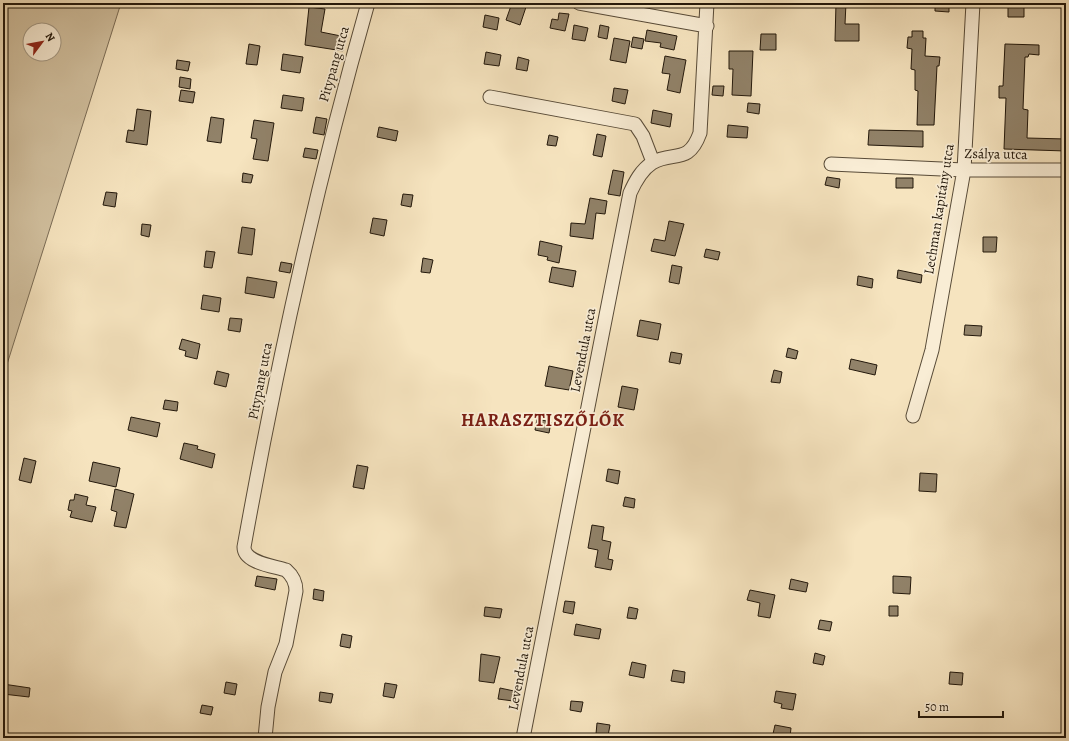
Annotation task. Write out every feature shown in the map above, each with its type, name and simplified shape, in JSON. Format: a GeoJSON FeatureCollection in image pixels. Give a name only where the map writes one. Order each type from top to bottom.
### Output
{"type":"FeatureCollection","features":[{"type":"Feature","properties":{"kind":"street","name":"Pitypang utca"},"geometry":{"type":"LineString","coordinates":[[265,738],[275,672],[286,644],[296,584],[290,573],[286,570],[250,558],[246,555],[244,546],[292,301],[337,110],[368,3]]}},
{"type":"Feature","properties":{"kind":"street"},"geometry":{"type":"LineString","coordinates":[[579,3],[707,26]]}},
{"type":"Feature","properties":{"kind":"street"},"geometry":{"type":"LineString","coordinates":[[490,97],[635,124],[643,136],[653,162],[685,154],[697,143],[700,133],[707,26],[707,3]]}},
{"type":"Feature","properties":{"kind":"street","name":"Lechman kapitány utca"},"geometry":{"type":"LineString","coordinates":[[913,416],[932,350],[964,170],[973,3]]}},
{"type":"Feature","properties":{"kind":"street","name":"Levendula utca"},"geometry":{"type":"LineString","coordinates":[[523,738],[630,193],[639,177],[653,162]]}},
{"type":"Feature","properties":{"kind":"street","name":"Zsálya utca"},"geometry":{"type":"LineString","coordinates":[[831,164],[964,170],[1066,170]]}},
{"type":"Feature","properties":{"kind":"shaded area"},"geometry":{"type":"Polygon","coordinates":[[[3,3],[121,3],[3,377],[3,3]]]}},
{"type":"Feature","properties":{"kind":"building"},"geometry":{"type":"Polygon","coordinates":[[[512,3],[526,7],[520,25],[506,20],[512,3]]]}},
{"type":"Feature","properties":{"kind":"building"},"geometry":{"type":"Polygon","coordinates":[[[836,3],[846,3],[845,24],[859,24],[859,41],[835,41],[836,3]]]}},
{"type":"Feature","properties":{"kind":"building"},"geometry":{"type":"Polygon","coordinates":[[[935,3],[949,3],[949,12],[935,11],[935,3]]]}},
{"type":"Feature","properties":{"kind":"building"},"geometry":{"type":"Polygon","coordinates":[[[1008,4],[1024,5],[1024,17],[1008,17],[1008,4]]]}},
{"type":"Feature","properties":{"kind":"building"},"geometry":{"type":"Polygon","coordinates":[[[309,7],[325,9],[321,32],[346,37],[343,51],[305,45],[309,7]]]}},
{"type":"Feature","properties":{"kind":"building"},"geometry":{"type":"Polygon","coordinates":[[[559,13],[569,14],[565,31],[550,28],[552,19],[558,20],[559,13]]]}},
{"type":"Feature","properties":{"kind":"building"},"geometry":{"type":"Polygon","coordinates":[[[485,15],[499,18],[497,30],[483,27],[485,15]]]}},
{"type":"Feature","properties":{"kind":"building"},"geometry":{"type":"Polygon","coordinates":[[[574,25],[588,28],[585,41],[572,39],[574,25]]]}},
{"type":"Feature","properties":{"kind":"building"},"geometry":{"type":"Polygon","coordinates":[[[600,25],[609,27],[607,39],[598,37],[600,25]]]}},
{"type":"Feature","properties":{"kind":"building"},"geometry":{"type":"Polygon","coordinates":[[[647,30],[677,36],[674,50],[660,47],[661,43],[645,41],[647,30]]]}},
{"type":"Feature","properties":{"kind":"building"},"geometry":{"type":"Polygon","coordinates":[[[912,31],[923,31],[923,38],[926,38],[925,56],[940,57],[939,66],[937,66],[934,125],[917,125],[918,91],[915,90],[915,70],[911,69],[912,49],[907,48],[908,37],[912,37],[912,31]]]}},
{"type":"Feature","properties":{"kind":"building"},"geometry":{"type":"Polygon","coordinates":[[[761,34],[776,34],[776,50],[760,50],[761,34]]]}},
{"type":"Feature","properties":{"kind":"building"},"geometry":{"type":"Polygon","coordinates":[[[633,37],[644,39],[642,49],[631,47],[633,37]]]}},
{"type":"Feature","properties":{"kind":"building"},"geometry":{"type":"Polygon","coordinates":[[[614,38],[630,41],[626,63],[610,60],[614,38]]]}},
{"type":"Feature","properties":{"kind":"building"},"geometry":{"type":"Polygon","coordinates":[[[249,44],[260,46],[257,65],[246,64],[249,44]]]}},
{"type":"Feature","properties":{"kind":"building"},"geometry":{"type":"Polygon","coordinates":[[[1005,44],[1039,45],[1039,55],[1029,54],[1028,57],[1025,57],[1023,109],[1028,110],[1027,138],[1066,139],[1066,151],[1004,149],[1006,98],[999,98],[999,86],[1003,86],[1005,44]]]}},
{"type":"Feature","properties":{"kind":"building"},"geometry":{"type":"Polygon","coordinates":[[[729,51],[753,51],[751,96],[732,95],[733,69],[729,69],[729,51]]]}},
{"type":"Feature","properties":{"kind":"building"},"geometry":{"type":"Polygon","coordinates":[[[486,52],[501,55],[499,66],[484,64],[486,52]]]}},
{"type":"Feature","properties":{"kind":"building"},"geometry":{"type":"Polygon","coordinates":[[[283,54],[303,57],[300,73],[281,70],[283,54]]]}},
{"type":"Feature","properties":{"kind":"building"},"geometry":{"type":"Polygon","coordinates":[[[665,56],[686,60],[680,93],[667,90],[670,74],[662,73],[665,56]]]}},
{"type":"Feature","properties":{"kind":"building"},"geometry":{"type":"Polygon","coordinates":[[[518,57],[529,60],[527,71],[516,69],[518,57]]]}},
{"type":"Feature","properties":{"kind":"building"},"geometry":{"type":"Polygon","coordinates":[[[177,60],[190,62],[188,71],[176,69],[177,60]]]}},
{"type":"Feature","properties":{"kind":"building"},"geometry":{"type":"Polygon","coordinates":[[[180,77],[191,79],[190,89],[179,87],[180,77]]]}},
{"type":"Feature","properties":{"kind":"building"},"geometry":{"type":"Polygon","coordinates":[[[713,86],[724,86],[723,96],[712,95],[713,86]]]}},
{"type":"Feature","properties":{"kind":"building"},"geometry":{"type":"Polygon","coordinates":[[[614,88],[628,90],[625,104],[612,101],[614,88]]]}},
{"type":"Feature","properties":{"kind":"building"},"geometry":{"type":"Polygon","coordinates":[[[181,90],[195,92],[193,103],[179,101],[181,90]]]}},
{"type":"Feature","properties":{"kind":"building"},"geometry":{"type":"Polygon","coordinates":[[[283,95],[304,98],[302,111],[281,108],[283,95]]]}},
{"type":"Feature","properties":{"kind":"building"},"geometry":{"type":"Polygon","coordinates":[[[748,103],[760,104],[759,114],[747,112],[748,103]]]}},
{"type":"Feature","properties":{"kind":"building"},"geometry":{"type":"Polygon","coordinates":[[[137,109],[151,111],[147,145],[126,142],[128,130],[134,131],[137,109]]]}},
{"type":"Feature","properties":{"kind":"building"},"geometry":{"type":"Polygon","coordinates":[[[653,110],[672,114],[670,127],[651,123],[653,110]]]}},
{"type":"Feature","properties":{"kind":"building"},"geometry":{"type":"Polygon","coordinates":[[[211,117],[224,119],[221,143],[207,141],[211,117]]]}},
{"type":"Feature","properties":{"kind":"building"},"geometry":{"type":"Polygon","coordinates":[[[316,117],[327,119],[324,135],[313,133],[316,117]]]}},
{"type":"Feature","properties":{"kind":"building"},"geometry":{"type":"Polygon","coordinates":[[[254,120],[274,123],[268,161],[253,159],[257,139],[251,138],[254,120]]]}},
{"type":"Feature","properties":{"kind":"building"},"geometry":{"type":"Polygon","coordinates":[[[728,125],[748,127],[747,138],[727,137],[728,125]]]}},
{"type":"Feature","properties":{"kind":"building"},"geometry":{"type":"Polygon","coordinates":[[[379,127],[398,131],[396,141],[377,137],[379,127]]]}},
{"type":"Feature","properties":{"kind":"building"},"geometry":{"type":"Polygon","coordinates":[[[869,130],[923,131],[923,147],[868,145],[869,130]]]}},
{"type":"Feature","properties":{"kind":"building"},"geometry":{"type":"Polygon","coordinates":[[[597,134],[606,136],[602,157],[593,155],[597,134]]]}},
{"type":"Feature","properties":{"kind":"building"},"geometry":{"type":"Polygon","coordinates":[[[549,135],[558,137],[556,146],[547,145],[549,135]]]}},
{"type":"Feature","properties":{"kind":"building"},"geometry":{"type":"Polygon","coordinates":[[[305,148],[318,150],[316,159],[303,157],[305,148]]]}},
{"type":"Feature","properties":{"kind":"building"},"geometry":{"type":"Polygon","coordinates":[[[613,170],[624,172],[620,196],[608,194],[613,170]]]}},
{"type":"Feature","properties":{"kind":"building"},"geometry":{"type":"Polygon","coordinates":[[[243,173],[253,175],[251,183],[242,182],[243,173]]]}},
{"type":"Feature","properties":{"kind":"building"},"geometry":{"type":"Polygon","coordinates":[[[827,177],[840,179],[839,188],[825,185],[827,177]]]}},
{"type":"Feature","properties":{"kind":"building"},"geometry":{"type":"Polygon","coordinates":[[[896,178],[913,178],[913,188],[896,188],[896,178]]]}},
{"type":"Feature","properties":{"kind":"building"},"geometry":{"type":"Polygon","coordinates":[[[106,192],[117,193],[115,207],[103,205],[106,192]]]}},
{"type":"Feature","properties":{"kind":"building"},"geometry":{"type":"Polygon","coordinates":[[[403,194],[413,195],[411,207],[401,205],[403,194]]]}},
{"type":"Feature","properties":{"kind":"building"},"geometry":{"type":"Polygon","coordinates":[[[590,198],[607,201],[605,214],[596,213],[593,239],[570,236],[571,223],[585,224],[590,198]]]}},
{"type":"Feature","properties":{"kind":"building"},"geometry":{"type":"Polygon","coordinates":[[[373,218],[387,220],[384,236],[370,233],[373,218]]]}},
{"type":"Feature","properties":{"kind":"building"},"geometry":{"type":"Polygon","coordinates":[[[669,221],[684,224],[675,256],[651,251],[654,239],[665,241],[669,221]]]}},
{"type":"Feature","properties":{"kind":"building"},"geometry":{"type":"Polygon","coordinates":[[[142,224],[151,225],[149,237],[141,235],[142,224]]]}},
{"type":"Feature","properties":{"kind":"building"},"geometry":{"type":"Polygon","coordinates":[[[242,227],[255,229],[252,255],[238,253],[242,227]]]}},
{"type":"Feature","properties":{"kind":"building"},"geometry":{"type":"Polygon","coordinates":[[[983,237],[997,237],[996,252],[983,252],[983,237]]]}},
{"type":"Feature","properties":{"kind":"building"},"geometry":{"type":"Polygon","coordinates":[[[540,241],[562,246],[559,263],[547,260],[548,257],[538,255],[540,241]]]}},
{"type":"Feature","properties":{"kind":"building"},"geometry":{"type":"Polygon","coordinates":[[[706,249],[720,252],[718,260],[704,257],[706,249]]]}},
{"type":"Feature","properties":{"kind":"building"},"geometry":{"type":"Polygon","coordinates":[[[206,251],[215,252],[212,268],[204,267],[206,251]]]}},
{"type":"Feature","properties":{"kind":"building"},"geometry":{"type":"Polygon","coordinates":[[[423,258],[433,260],[430,273],[421,272],[423,258]]]}},
{"type":"Feature","properties":{"kind":"building"},"geometry":{"type":"Polygon","coordinates":[[[281,262],[292,264],[290,273],[279,271],[281,262]]]}},
{"type":"Feature","properties":{"kind":"building"},"geometry":{"type":"Polygon","coordinates":[[[672,265],[682,267],[679,284],[669,282],[672,265]]]}},
{"type":"Feature","properties":{"kind":"building"},"geometry":{"type":"Polygon","coordinates":[[[552,267],[576,271],[573,287],[549,282],[552,267]]]}},
{"type":"Feature","properties":{"kind":"building"},"geometry":{"type":"Polygon","coordinates":[[[898,270],[922,275],[921,283],[897,278],[898,270]]]}},
{"type":"Feature","properties":{"kind":"building"},"geometry":{"type":"Polygon","coordinates":[[[858,276],[873,279],[872,288],[857,285],[858,276]]]}},
{"type":"Feature","properties":{"kind":"building"},"geometry":{"type":"Polygon","coordinates":[[[247,277],[277,282],[274,298],[245,293],[247,277]]]}},
{"type":"Feature","properties":{"kind":"building"},"geometry":{"type":"Polygon","coordinates":[[[203,295],[221,298],[219,312],[201,309],[203,295]]]}},
{"type":"Feature","properties":{"kind":"building"},"geometry":{"type":"Polygon","coordinates":[[[230,318],[242,319],[240,332],[228,330],[230,318]]]}},
{"type":"Feature","properties":{"kind":"building"},"geometry":{"type":"Polygon","coordinates":[[[640,320],[661,324],[658,340],[637,336],[640,320]]]}},
{"type":"Feature","properties":{"kind":"building"},"geometry":{"type":"Polygon","coordinates":[[[965,325],[982,326],[981,336],[964,335],[965,325]]]}},
{"type":"Feature","properties":{"kind":"building"},"geometry":{"type":"Polygon","coordinates":[[[182,339],[200,344],[197,359],[185,356],[186,351],[179,349],[182,339]]]}},
{"type":"Feature","properties":{"kind":"building"},"geometry":{"type":"Polygon","coordinates":[[[788,348],[798,351],[796,359],[786,357],[788,348]]]}},
{"type":"Feature","properties":{"kind":"building"},"geometry":{"type":"Polygon","coordinates":[[[671,352],[682,354],[680,364],[669,362],[671,352]]]}},
{"type":"Feature","properties":{"kind":"building"},"geometry":{"type":"Polygon","coordinates":[[[851,359],[877,365],[875,375],[849,369],[851,359]]]}},
{"type":"Feature","properties":{"kind":"building"},"geometry":{"type":"Polygon","coordinates":[[[549,366],[573,371],[569,390],[545,386],[549,366]]]}},
{"type":"Feature","properties":{"kind":"building"},"geometry":{"type":"Polygon","coordinates":[[[774,370],[782,372],[780,383],[771,382],[774,370]]]}},
{"type":"Feature","properties":{"kind":"building"},"geometry":{"type":"Polygon","coordinates":[[[217,371],[229,374],[226,387],[214,384],[217,371]]]}},
{"type":"Feature","properties":{"kind":"building"},"geometry":{"type":"Polygon","coordinates":[[[622,386],[638,389],[634,410],[618,407],[622,386]]]}},
{"type":"Feature","properties":{"kind":"building"},"geometry":{"type":"Polygon","coordinates":[[[165,400],[178,402],[177,411],[163,409],[165,400]]]}},
{"type":"Feature","properties":{"kind":"building"},"geometry":{"type":"Polygon","coordinates":[[[131,417],[160,423],[157,437],[128,430],[131,417]]]}},
{"type":"Feature","properties":{"kind":"building"},"geometry":{"type":"Polygon","coordinates":[[[537,419],[551,422],[549,433],[535,430],[537,419]]]}},
{"type":"Feature","properties":{"kind":"building"},"geometry":{"type":"Polygon","coordinates":[[[184,443],[198,446],[197,449],[215,454],[212,468],[180,459],[184,443]]]}},
{"type":"Feature","properties":{"kind":"building"},"geometry":{"type":"Polygon","coordinates":[[[24,458],[36,461],[31,483],[19,480],[24,458]]]}},
{"type":"Feature","properties":{"kind":"building"},"geometry":{"type":"Polygon","coordinates":[[[93,462],[120,468],[116,487],[89,481],[93,462]]]}},
{"type":"Feature","properties":{"kind":"building"},"geometry":{"type":"Polygon","coordinates":[[[357,465],[368,467],[364,489],[353,487],[357,465]]]}},
{"type":"Feature","properties":{"kind":"building"},"geometry":{"type":"Polygon","coordinates":[[[608,469],[620,471],[618,484],[606,481],[608,469]]]}},
{"type":"Feature","properties":{"kind":"building"},"geometry":{"type":"Polygon","coordinates":[[[920,473],[937,474],[936,492],[919,491],[920,473]]]}},
{"type":"Feature","properties":{"kind":"building"},"geometry":{"type":"Polygon","coordinates":[[[115,489],[134,494],[126,528],[114,526],[117,512],[111,510],[115,489]]]}},
{"type":"Feature","properties":{"kind":"building"},"geometry":{"type":"Polygon","coordinates":[[[75,494],[88,497],[86,505],[96,507],[92,522],[70,517],[72,511],[68,510],[70,500],[74,500],[75,494]]]}},
{"type":"Feature","properties":{"kind":"building"},"geometry":{"type":"Polygon","coordinates":[[[625,497],[635,499],[634,508],[623,506],[625,497]]]}},
{"type":"Feature","properties":{"kind":"building"},"geometry":{"type":"Polygon","coordinates":[[[592,525],[604,527],[602,540],[611,542],[608,559],[613,560],[611,570],[595,567],[598,550],[588,548],[592,525]]]}},
{"type":"Feature","properties":{"kind":"building"},"geometry":{"type":"Polygon","coordinates":[[[257,576],[277,579],[275,590],[255,586],[257,576]]]}},
{"type":"Feature","properties":{"kind":"building"},"geometry":{"type":"Polygon","coordinates":[[[893,576],[911,577],[910,594],[893,593],[893,576]]]}},
{"type":"Feature","properties":{"kind":"building"},"geometry":{"type":"Polygon","coordinates":[[[791,579],[808,583],[806,592],[789,589],[791,579]]]}},
{"type":"Feature","properties":{"kind":"building"},"geometry":{"type":"Polygon","coordinates":[[[314,589],[324,591],[323,601],[313,599],[314,589]]]}},
{"type":"Feature","properties":{"kind":"building"},"geometry":{"type":"Polygon","coordinates":[[[750,590],[775,595],[770,618],[758,616],[760,603],[747,600],[750,590]]]}},
{"type":"Feature","properties":{"kind":"building"},"geometry":{"type":"Polygon","coordinates":[[[565,601],[575,602],[573,614],[563,612],[565,601]]]}},
{"type":"Feature","properties":{"kind":"building"},"geometry":{"type":"Polygon","coordinates":[[[889,606],[898,606],[898,616],[889,616],[889,606]]]}},
{"type":"Feature","properties":{"kind":"building"},"geometry":{"type":"Polygon","coordinates":[[[485,607],[502,609],[500,618],[484,616],[485,607]]]}},
{"type":"Feature","properties":{"kind":"building"},"geometry":{"type":"Polygon","coordinates":[[[629,607],[638,609],[636,619],[627,618],[629,607]]]}},
{"type":"Feature","properties":{"kind":"building"},"geometry":{"type":"Polygon","coordinates":[[[820,620],[832,622],[830,631],[818,629],[820,620]]]}},
{"type":"Feature","properties":{"kind":"building"},"geometry":{"type":"Polygon","coordinates":[[[576,624],[601,629],[599,639],[574,635],[576,624]]]}},
{"type":"Feature","properties":{"kind":"building"},"geometry":{"type":"Polygon","coordinates":[[[342,634],[352,636],[350,648],[340,646],[342,634]]]}},
{"type":"Feature","properties":{"kind":"building"},"geometry":{"type":"Polygon","coordinates":[[[815,653],[825,656],[823,665],[813,663],[815,653]]]}},
{"type":"Feature","properties":{"kind":"building"},"geometry":{"type":"Polygon","coordinates":[[[481,654],[500,657],[494,683],[479,681],[481,654]]]}},
{"type":"Feature","properties":{"kind":"building"},"geometry":{"type":"Polygon","coordinates":[[[632,662],[646,665],[644,678],[629,675],[632,662]]]}},
{"type":"Feature","properties":{"kind":"building"},"geometry":{"type":"Polygon","coordinates":[[[673,670],[685,672],[684,683],[671,681],[673,670]]]}},
{"type":"Feature","properties":{"kind":"building"},"geometry":{"type":"Polygon","coordinates":[[[950,672],[963,673],[962,685],[949,684],[950,672]]]}},
{"type":"Feature","properties":{"kind":"building"},"geometry":{"type":"Polygon","coordinates":[[[226,682],[237,684],[235,695],[224,693],[226,682]]]}},
{"type":"Feature","properties":{"kind":"building"},"geometry":{"type":"Polygon","coordinates":[[[385,683],[397,685],[394,698],[383,696],[385,683]]]}},
{"type":"Feature","properties":{"kind":"building"},"geometry":{"type":"Polygon","coordinates":[[[3,684],[30,688],[29,697],[3,694],[3,684]]]}},
{"type":"Feature","properties":{"kind":"building"},"geometry":{"type":"Polygon","coordinates":[[[500,688],[514,691],[513,701],[498,699],[500,688]]]}},
{"type":"Feature","properties":{"kind":"building"},"geometry":{"type":"Polygon","coordinates":[[[776,691],[796,694],[793,710],[781,708],[782,704],[774,702],[776,691]]]}},
{"type":"Feature","properties":{"kind":"building"},"geometry":{"type":"Polygon","coordinates":[[[320,692],[333,694],[331,703],[319,701],[320,692]]]}},
{"type":"Feature","properties":{"kind":"building"},"geometry":{"type":"Polygon","coordinates":[[[571,701],[583,702],[581,712],[570,710],[571,701]]]}},
{"type":"Feature","properties":{"kind":"building"},"geometry":{"type":"Polygon","coordinates":[[[202,705],[213,707],[211,715],[200,713],[202,705]]]}},
{"type":"Feature","properties":{"kind":"building"},"geometry":{"type":"Polygon","coordinates":[[[597,723],[610,725],[608,736],[596,734],[597,723]]]}},
{"type":"Feature","properties":{"kind":"building"},"geometry":{"type":"Polygon","coordinates":[[[775,725],[791,728],[790,737],[773,734],[775,725]]]}},
{"type":"Feature","properties":{"kind":"district","name":"HARASZTISZŐLŐK"},"geometry":{"type":"Point","coordinates":[543,420]}}]}
